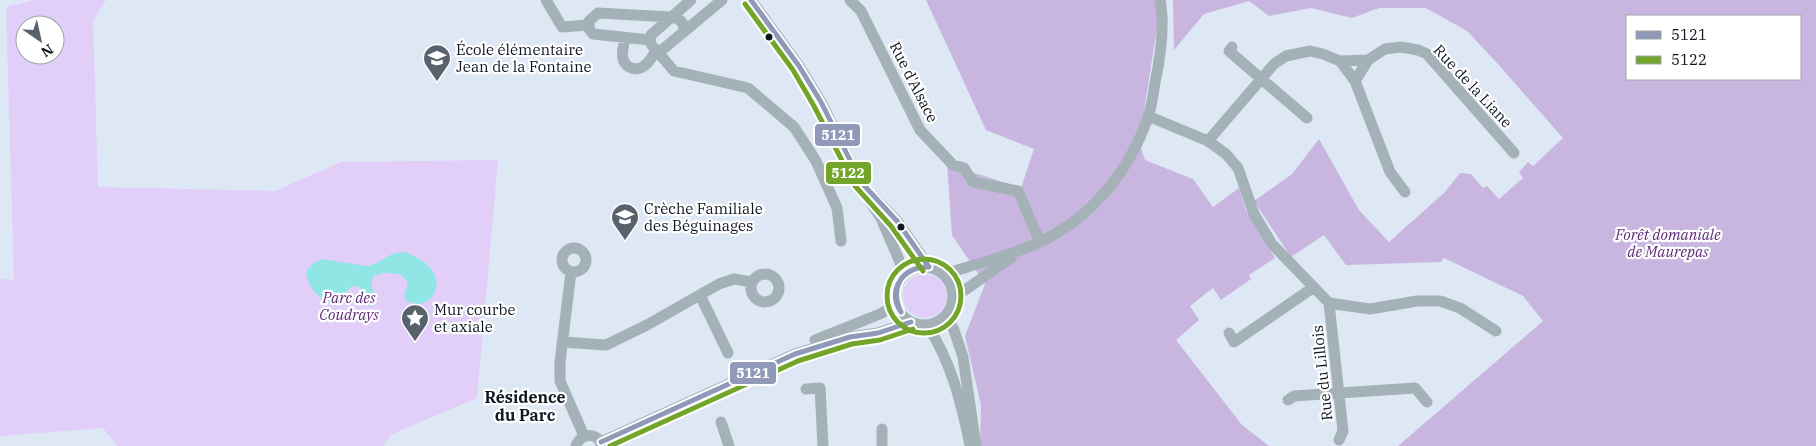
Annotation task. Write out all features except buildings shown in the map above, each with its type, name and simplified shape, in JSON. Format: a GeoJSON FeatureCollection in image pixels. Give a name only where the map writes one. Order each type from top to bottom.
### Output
{"type":"FeatureCollection","features":[{"type":"Feature","properties":{"kind":"street"},"geometry":{"type":"LineString","coordinates":[[546,0],[562,27],[588,25]]}},
{"type":"Feature","properties":{"kind":"street"},"geometry":{"type":"LineString","coordinates":[[691,0],[651,35],[653,45],[674,71],[748,88],[794,127],[816,161],[837,208],[840,241]]}},
{"type":"Feature","properties":{"kind":"street"},"geometry":{"type":"LineString","coordinates":[[588,25],[593,34],[625,38],[653,45],[662,50],[722,0]]}},
{"type":"Feature","properties":{"kind":"street"},"geometry":{"type":"LineString","coordinates":[[751,0],[799,66],[821,102],[868,199],[882,218],[905,274]]}},
{"type":"Feature","properties":{"kind":"street","name":"Rue d'Alsace"},"geometry":{"type":"LineString","coordinates":[[850,0],[861,11],[920,130],[954,165],[964,168],[973,182],[1018,191],[1040,242]]}},
{"type":"Feature","properties":{"kind":"street"},"geometry":{"type":"LineString","coordinates":[[944,274],[1022,250],[1040,242],[1072,223],[1097,202],[1122,171],[1137,144],[1148,116],[1158,66],[1162,10],[1160,0]]}},
{"type":"Feature","properties":{"kind":"street"},"geometry":{"type":"LineString","coordinates":[[588,25],[593,16],[598,13],[671,17],[679,18],[682,21],[684,32]]}},
{"type":"Feature","properties":{"kind":"street"},"geometry":{"type":"LineString","coordinates":[[625,38],[622,60],[626,66],[632,69],[640,69],[647,64],[653,45]]}},
{"type":"Feature","properties":{"kind":"street"},"geometry":{"type":"LineString","coordinates":[[1232,46],[1229,51],[1307,118]]}},
{"type":"Feature","properties":{"kind":"street","name":"Rue de la Liane"},"geometry":{"type":"LineString","coordinates":[[1208,141],[1274,64],[1286,56],[1310,51],[1340,61],[1368,60],[1385,49],[1401,47],[1418,50],[1427,54],[1514,153]]}},
{"type":"Feature","properties":{"kind":"street"},"geometry":{"type":"LineString","coordinates":[[1355,81],[1368,60]]}},
{"type":"Feature","properties":{"kind":"street"},"geometry":{"type":"LineString","coordinates":[[1340,61],[1355,81],[1390,172],[1405,192]]}},
{"type":"Feature","properties":{"kind":"street"},"geometry":{"type":"LineString","coordinates":[[1148,116],[1208,141],[1226,154],[1238,168],[1254,214],[1272,244],[1329,303],[1370,309],[1417,302],[1440,301],[1460,308],[1496,331]]}},
{"type":"Feature","properties":{"kind":"street"},"geometry":{"type":"LineString","coordinates":[[861,182],[897,222],[930,267]]}},
{"type":"Feature","properties":{"kind":"street"},"geometry":{"type":"LineString","coordinates":[[576,446],[584,436],[596,436],[602,444],[795,354],[850,336],[878,333],[911,322],[927,325],[934,324],[946,316],[953,302],[962,292],[1022,250]]}},
{"type":"Feature","properties":{"kind":"street"},"geometry":{"type":"LineString","coordinates":[[795,354],[809,343],[887,310],[895,299],[897,285],[905,274],[921,266],[930,267],[944,274],[952,287],[953,302]]}},
{"type":"Feature","properties":{"kind":"street"},"geometry":{"type":"LineString","coordinates":[[571,272],[562,342],[560,381],[584,436]]}},
{"type":"Feature","properties":{"kind":"street"},"geometry":{"type":"LineString","coordinates":[[562,342],[606,346],[719,284],[734,279],[752,282]]}},
{"type":"Feature","properties":{"kind":"street"},"geometry":{"type":"LineString","coordinates":[[1229,333],[1234,342],[1314,287]]}},
{"type":"Feature","properties":{"kind":"street"},"geometry":{"type":"LineString","coordinates":[[700,295],[728,353]]}},
{"type":"Feature","properties":{"kind":"street"},"geometry":{"type":"LineString","coordinates":[[895,299],[900,312],[911,322]]}},
{"type":"Feature","properties":{"kind":"street","name":"Rue du Lillois"},"geometry":{"type":"LineString","coordinates":[[1329,303],[1343,431],[1339,440]]}},
{"type":"Feature","properties":{"kind":"street"},"geometry":{"type":"LineString","coordinates":[[946,316],[954,330],[963,357],[976,446]]}},
{"type":"Feature","properties":{"kind":"street"},"geometry":{"type":"LineString","coordinates":[[927,325],[946,360],[959,395],[970,446]]}},
{"type":"Feature","properties":{"kind":"street"},"geometry":{"type":"LineString","coordinates":[[806,389],[820,388],[823,446]]}},
{"type":"Feature","properties":{"kind":"street"},"geometry":{"type":"LineString","coordinates":[[1288,400],[1294,396],[1415,388],[1427,402]]}},
{"type":"Feature","properties":{"kind":"street"},"geometry":{"type":"LineString","coordinates":[[721,422],[729,446]]}},
{"type":"Feature","properties":{"kind":"street"},"geometry":{"type":"LineString","coordinates":[[882,428],[882,446]]}},
{"type":"Feature","properties":{"kind":"green space","name":"Parc des Coudrays"},"geometry":{"type":"Polygon","coordinates":[[[34,0],[106,0],[93,20],[98,187],[275,191],[341,162],[498,160],[477,398],[392,434],[383,446],[117,446],[103,428],[0,436],[0,279],[14,280],[6,7],[34,0]]]}},
{"type":"Feature","properties":{"kind":"green space"},"geometry":{"type":"Polygon","coordinates":[[[926,0],[1157,0],[1160,9],[1139,142],[1145,160],[1193,179],[1213,207],[1239,188],[1246,210],[1275,258],[1249,275],[1251,279],[1221,300],[1213,288],[1190,306],[1199,320],[1176,340],[1242,425],[1269,446],[980,446],[981,405],[965,336],[985,284],[952,235],[947,164],[1021,188],[1034,149],[986,130],[926,0]]]}},
{"type":"Feature","properties":{"kind":"green space","name":"Forêt domaniale de Maurepas"},"geometry":{"type":"Polygon","coordinates":[[[1173,0],[1816,0],[1816,446],[1398,446],[1543,321],[1523,296],[1444,258],[1441,262],[1346,265],[1324,235],[1291,257],[1254,201],[1292,174],[1319,139],[1359,210],[1389,242],[1445,192],[1460,173],[1471,174],[1483,188],[1487,186],[1499,199],[1523,178],[1519,172],[1528,162],[1533,166],[1563,138],[1467,31],[1426,8],[1379,8],[1352,18],[1311,8],[1269,16],[1249,1],[1204,14],[1174,50],[1173,0]]]}},
{"type":"Feature","properties":{"kind":"green space"},"geometry":{"type":"Polygon","coordinates":[[[925,274],[937,278],[943,284],[947,296],[943,308],[937,314],[925,318],[913,314],[907,308],[903,296],[907,284],[913,278],[925,274]]]}},
{"type":"Feature","properties":{"kind":"shaded area"},"geometry":{"type":"Polygon","coordinates":[[[403,252],[424,262],[434,275],[436,289],[432,297],[424,303],[417,304],[406,301],[404,296],[408,282],[400,274],[384,273],[373,276],[371,286],[377,297],[375,304],[371,307],[365,301],[360,287],[352,286],[341,301],[334,306],[315,292],[307,278],[306,272],[312,264],[321,259],[367,266],[392,254],[403,252]]]}},
{"type":"Feature","properties":{"kind":"transit line","name":"5121"},"geometry":{"type":"LineString","coordinates":[[751,0],[799,66],[821,102],[861,182],[897,221],[929,267]]}},
{"type":"Feature","properties":{"kind":"transit line","name":"5122"},"geometry":{"type":"LineString","coordinates":[[745,4],[793,70],[814,106],[855,186],[891,226],[923,271]]}},
{"type":"Feature","properties":{"kind":"transit line","name":"5122"},"geometry":{"type":"LineString","coordinates":[[924,259],[938,262],[950,270],[958,282],[961,296],[958,310],[950,322],[938,330],[924,333],[910,330],[898,322],[890,310],[887,296],[890,282],[898,270],[910,262],[924,259]]}},
{"type":"Feature","properties":{"kind":"transit line","name":"5121"},"geometry":{"type":"LineString","coordinates":[[901,312],[895,296],[899,282],[911,271],[927,267]]}},
{"type":"Feature","properties":{"kind":"transit line","name":"5121"},"geometry":{"type":"LineString","coordinates":[[901,312],[897,295],[900,281],[910,271],[927,267]]}},
{"type":"Feature","properties":{"kind":"transit line","name":"5121"},"geometry":{"type":"LineString","coordinates":[[601,442],[795,354],[850,337],[878,333],[911,322]]}},
{"type":"Feature","properties":{"kind":"transit line","name":"5122"},"geometry":{"type":"LineString","coordinates":[[610,446],[798,361],[852,344],[880,340],[913,329]]}},
{"type":"Feature","properties":{"kind":"place","name":"École élémentaire Jean de la Fontaine"},"geometry":{"type":"Point","coordinates":[437,82]}},
{"type":"Feature","properties":{"kind":"place","name":"Crèche Familiale des Béguinages"},"geometry":{"type":"Point","coordinates":[625,241]}},
{"type":"Feature","properties":{"kind":"place","name":"Mur courbe et axiale"},"geometry":{"type":"Point","coordinates":[415,342]}},
{"type":"Feature","properties":{"kind":"district","name":"Résidence du Parc"},"geometry":{"type":"Point","coordinates":[525,406]}}]}
